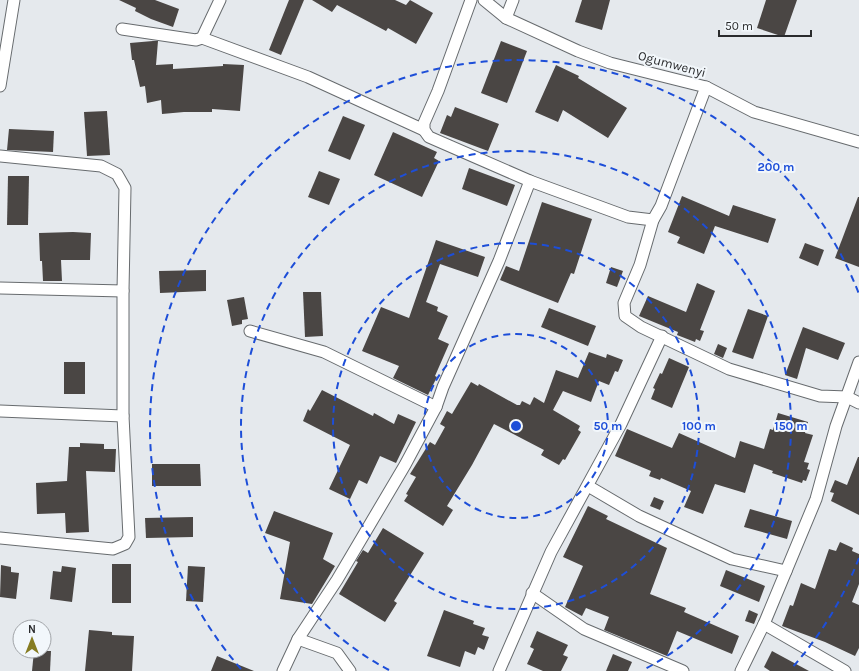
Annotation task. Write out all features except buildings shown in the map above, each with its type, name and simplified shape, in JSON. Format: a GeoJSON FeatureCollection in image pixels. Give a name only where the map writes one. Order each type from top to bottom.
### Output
{"type":"FeatureCollection","features":[{"type":"Feature","properties":{"kind":"street"},"geometry":{"type":"LineString","coordinates":[[0,86],[14,0]]}},
{"type":"Feature","properties":{"kind":"street"},"geometry":{"type":"LineString","coordinates":[[202,38],[220,0]]}},
{"type":"Feature","properties":{"kind":"street"},"geometry":{"type":"LineString","coordinates":[[424,130],[424,123],[438,91],[471,0]]}},
{"type":"Feature","properties":{"kind":"street","name":"Ogumwenyi"},"geometry":{"type":"LineString","coordinates":[[484,0],[506,18],[578,51],[610,63],[706,87],[754,112],[859,142]]}},
{"type":"Feature","properties":{"kind":"street"},"geometry":{"type":"LineString","coordinates":[[506,18],[513,0]]}},
{"type":"Feature","properties":{"kind":"street"},"geometry":{"type":"LineString","coordinates":[[122,29],[196,40],[202,38],[308,77],[424,130],[429,137],[530,181],[628,217],[654,220]]}},
{"type":"Feature","properties":{"kind":"street"},"geometry":{"type":"LineString","coordinates":[[706,87],[661,206],[654,220],[640,265],[624,303],[625,316],[641,327],[729,369],[820,396],[847,396],[859,403]]}},
{"type":"Feature","properties":{"kind":"street"},"geometry":{"type":"LineString","coordinates":[[0,156],[101,166],[117,174],[125,188],[123,416],[130,537],[125,544],[113,549],[0,538]]}},
{"type":"Feature","properties":{"kind":"street"},"geometry":{"type":"LineString","coordinates":[[282,671],[298,639],[337,580],[405,465],[436,407],[443,387],[499,261],[530,181]]}},
{"type":"Feature","properties":{"kind":"street"},"geometry":{"type":"LineString","coordinates":[[0,288],[123,291]]}},
{"type":"Feature","properties":{"kind":"street"},"geometry":{"type":"LineString","coordinates":[[250,331],[324,352],[436,407]]}},
{"type":"Feature","properties":{"kind":"street"},"geometry":{"type":"LineString","coordinates":[[498,671],[551,552],[621,424],[662,336]]}},
{"type":"Feature","properties":{"kind":"street"},"geometry":{"type":"LineString","coordinates":[[741,671],[764,624],[816,499],[836,426],[859,362]]}},
{"type":"Feature","properties":{"kind":"street"},"geometry":{"type":"LineString","coordinates":[[0,411],[123,416]]}},
{"type":"Feature","properties":{"kind":"street"},"geometry":{"type":"LineString","coordinates":[[588,486],[639,516],[732,559],[786,571]]}},
{"type":"Feature","properties":{"kind":"street"},"geometry":{"type":"LineString","coordinates":[[532,593],[584,629],[683,671]]}},
{"type":"Feature","properties":{"kind":"street"},"geometry":{"type":"LineString","coordinates":[[764,624],[845,671]]}},
{"type":"Feature","properties":{"kind":"street"},"geometry":{"type":"LineString","coordinates":[[298,639],[337,653],[350,671]]}}]}
